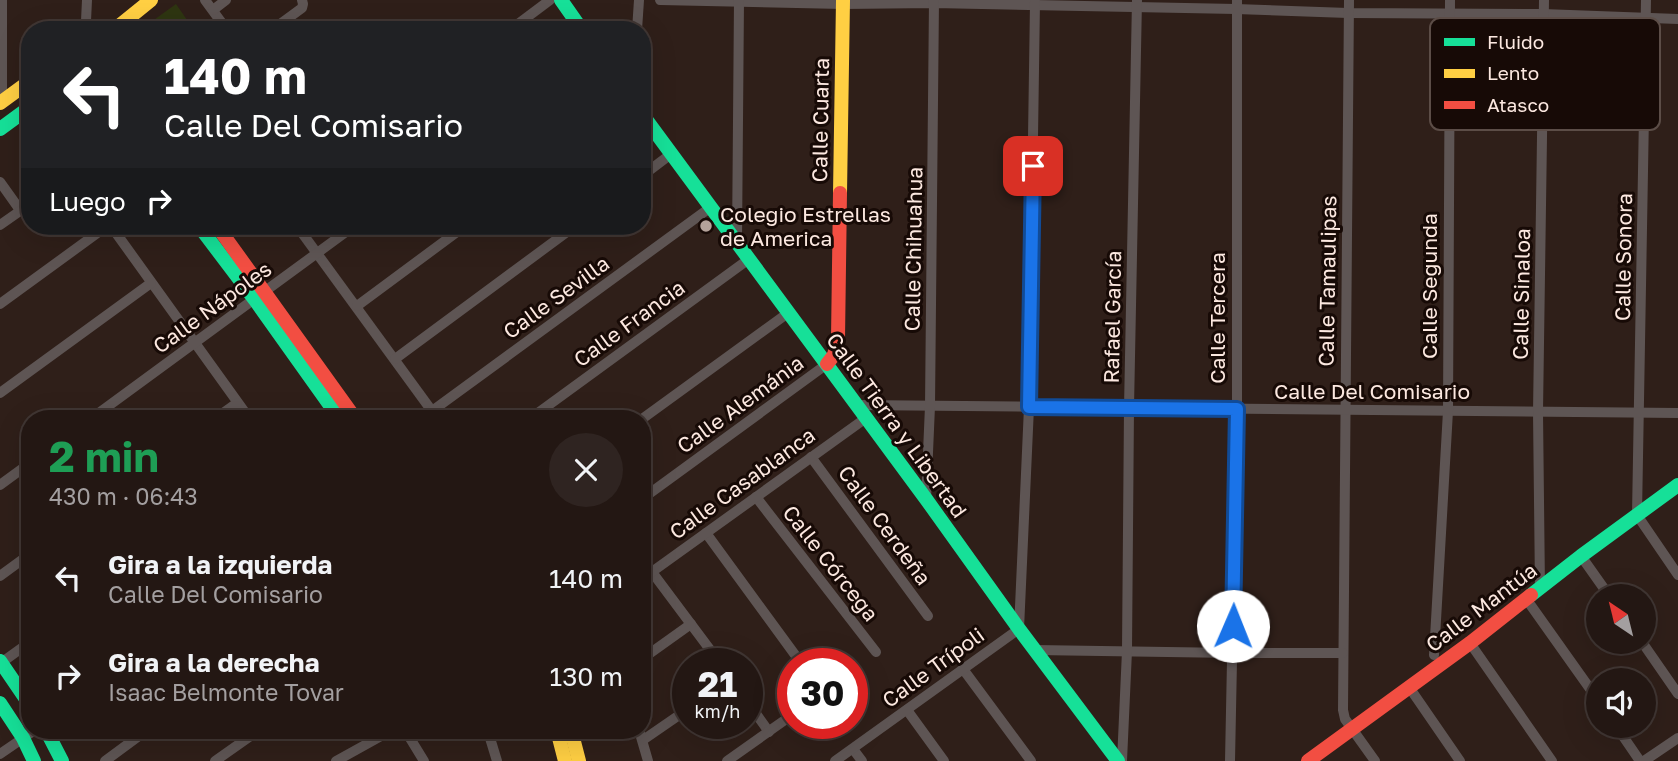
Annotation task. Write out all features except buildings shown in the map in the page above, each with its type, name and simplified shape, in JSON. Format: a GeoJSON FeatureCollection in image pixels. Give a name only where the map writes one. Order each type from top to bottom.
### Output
{"type":"FeatureCollection","features":[{"type":"Feature","properties":{"kind":"street"},"geometry":{"type":"LineString","coordinates":[[1,103],[2,0]]}},
{"type":"Feature","properties":{"kind":"street"},"geometry":{"type":"LineString","coordinates":[[87,0],[87,21]]}},
{"type":"Feature","properties":{"kind":"street"},"geometry":{"type":"LineString","coordinates":[[125,21],[151,0]]}},
{"type":"Feature","properties":{"kind":"street"},"geometry":{"type":"LineString","coordinates":[[205,0],[221,21]]}},
{"type":"Feature","properties":{"kind":"street"},"geometry":{"type":"LineString","coordinates":[[213,10],[226,0]]}},
{"type":"Feature","properties":{"kind":"street"},"geometry":{"type":"LineString","coordinates":[[284,21],[302,8],[302,0]]}},
{"type":"Feature","properties":{"kind":"street"},"geometry":{"type":"LineString","coordinates":[[522,21],[550,0]]}},
{"type":"Feature","properties":{"kind":"street"},"geometry":{"type":"LineString","coordinates":[[561,0],[576,21]]}},
{"type":"Feature","properties":{"kind":"street"},"geometry":{"type":"LineString","coordinates":[[638,21],[639,0]]}},
{"type":"Feature","properties":{"kind":"street"},"geometry":{"type":"LineString","coordinates":[[660,0],[1236,4],[1349,13],[1544,14],[1646,18]]}},
{"type":"Feature","properties":{"kind":"street","name":"Calle Tamaulipas"},"geometry":{"type":"LineString","coordinates":[[1349,0],[1343,710],[1352,729]]}},
{"type":"Feature","properties":{"kind":"street","name":"Calle Segunda"},"geometry":{"type":"LineString","coordinates":[[1450,0],[1450,18]]}},
{"type":"Feature","properties":{"kind":"street","name":"Calle Sinaloa"},"geometry":{"type":"LineString","coordinates":[[1544,0],[1544,18]]}},
{"type":"Feature","properties":{"kind":"street","name":"Calle Sonora"},"geometry":{"type":"LineString","coordinates":[[1646,0],[1646,18]]}},
{"type":"Feature","properties":{"kind":"street"},"geometry":{"type":"LineString","coordinates":[[737,242],[739,1]]}},
{"type":"Feature","properties":{"kind":"street","name":"Calle Cuarta"},"geometry":{"type":"LineString","coordinates":[[827,364],[834,355],[838,339],[843,2]]}},
{"type":"Feature","properties":{"kind":"street","name":"Calle Chihuahua"},"geometry":{"type":"LineString","coordinates":[[926,499],[930,406],[934,2]]}},
{"type":"Feature","properties":{"kind":"street"},"geometry":{"type":"LineString","coordinates":[[1019,629],[1029,407],[1035,3]]}},
{"type":"Feature","properties":{"kind":"street","name":"Rafael García"},"geometry":{"type":"LineString","coordinates":[[1120,761],[1127,651],[1137,4]]}},
{"type":"Feature","properties":{"kind":"street","name":"Calle Tercera"},"geometry":{"type":"LineString","coordinates":[[1230,761],[1237,409],[1236,4]]}},
{"type":"Feature","properties":{"kind":"street"},"geometry":{"type":"LineString","coordinates":[[1660,18],[1678,19]]}},
{"type":"Feature","properties":{"kind":"street"},"geometry":{"type":"LineString","coordinates":[[1,103],[21,88]]}},
{"type":"Feature","properties":{"kind":"street"},"geometry":{"type":"LineString","coordinates":[[0,129],[21,114]]}},
{"type":"Feature","properties":{"kind":"street","name":"Calle Tierra y Libertad"},"geometry":{"type":"LineString","coordinates":[[651,126],[1019,629],[1120,761]]}},
{"type":"Feature","properties":{"kind":"street","name":"Calle Segunda"},"geometry":{"type":"LineString","coordinates":[[1434,655],[1448,411],[1449,130]]}},
{"type":"Feature","properties":{"kind":"street","name":"Calle Sinaloa"},"geometry":{"type":"LineString","coordinates":[[1540,589],[1538,412],[1542,130]]}},
{"type":"Feature","properties":{"kind":"street","name":"Calle Sonora"},"geometry":{"type":"LineString","coordinates":[[1637,516],[1644,130]]}},
{"type":"Feature","properties":{"kind":"street"},"geometry":{"type":"LineString","coordinates":[[651,169],[671,154]]}},
{"type":"Feature","properties":{"kind":"street"},"geometry":{"type":"LineString","coordinates":[[0,183],[20,210],[0,225]]}},
{"type":"Feature","properties":{"kind":"street","name":"Calle Sevilla"},"geometry":{"type":"LineString","coordinates":[[439,410],[711,207]]}},
{"type":"Feature","properties":{"kind":"street"},"geometry":{"type":"LineString","coordinates":[[0,304],[96,235]]}},
{"type":"Feature","properties":{"kind":"street"},"geometry":{"type":"LineString","coordinates":[[116,235],[243,410]]}},
{"type":"Feature","properties":{"kind":"street"},"geometry":{"type":"LineString","coordinates":[[207,235],[260,296],[349,410]]}},
{"type":"Feature","properties":{"kind":"street"},"geometry":{"type":"LineString","coordinates":[[223,235],[334,410]]}},
{"type":"Feature","properties":{"kind":"street"},"geometry":{"type":"LineString","coordinates":[[304,235],[395,359],[427,410]]}},
{"type":"Feature","properties":{"kind":"street","name":"Calle Nápoles"},"geometry":{"type":"LineString","coordinates":[[103,410],[342,235]]}},
{"type":"Feature","properties":{"kind":"street"},"geometry":{"type":"LineString","coordinates":[[357,306],[453,235]]}},
{"type":"Feature","properties":{"kind":"street"},"geometry":{"type":"LineString","coordinates":[[395,359],[563,235]]}},
{"type":"Feature","properties":{"kind":"street","name":"Calle Francia"},"geometry":{"type":"LineString","coordinates":[[542,410],[749,259]]}},
{"type":"Feature","properties":{"kind":"street"},"geometry":{"type":"LineString","coordinates":[[0,393],[151,283]]}},
{"type":"Feature","properties":{"kind":"street"},"geometry":{"type":"LineString","coordinates":[[651,412],[788,313]]}},
{"type":"Feature","properties":{"kind":"street","name":"Calle Alemánia"},"geometry":{"type":"LineString","coordinates":[[651,492],[827,364]]}},
{"type":"Feature","properties":{"kind":"street"},"geometry":{"type":"LineString","coordinates":[[227,410],[237,403]]}},
{"type":"Feature","properties":{"kind":"street","name":"Calle Del Comisario"},"geometry":{"type":"LineString","coordinates":[[856,405],[1678,413]]}},
{"type":"Feature","properties":{"kind":"street","name":"Calle Casablanca"},"geometry":{"type":"LineString","coordinates":[[652,572],[866,418]]}},
{"type":"Feature","properties":{"kind":"street","name":"Calle Cerdeña"},"geometry":{"type":"LineString","coordinates":[[811,457],[928,616]]}},
{"type":"Feature","properties":{"kind":"street"},"geometry":{"type":"LineString","coordinates":[[0,485],[21,470]]}},
{"type":"Feature","properties":{"kind":"street","name":"Calle Mantúa"},"geometry":{"type":"LineString","coordinates":[[1308,761],[1470,643],[1581,556],[1678,485]]}},
{"type":"Feature","properties":{"kind":"street","name":"Calle Córcega"},"geometry":{"type":"LineString","coordinates":[[756,497],[876,652]]}},
{"type":"Feature","properties":{"kind":"street"},"geometry":{"type":"LineString","coordinates":[[1637,516],[1678,575]]}},
{"type":"Feature","properties":{"kind":"street"},"geometry":{"type":"LineString","coordinates":[[706,533],[791,648]]}},
{"type":"Feature","properties":{"kind":"street"},"geometry":{"type":"LineString","coordinates":[[1581,556],[1601,584]]}},
{"type":"Feature","properties":{"kind":"street"},"geometry":{"type":"LineString","coordinates":[[0,576],[21,561]]}},
{"type":"Feature","properties":{"kind":"street"},"geometry":{"type":"LineString","coordinates":[[652,572],[709,648]]}},
{"type":"Feature","properties":{"kind":"street"},"geometry":{"type":"LineString","coordinates":[[1527,600],[1586,683]]}},
{"type":"Feature","properties":{"kind":"street"},"geometry":{"type":"LineString","coordinates":[[651,653],[691,624]]}},
{"type":"Feature","properties":{"kind":"street","name":"Calle Trípoli"},"geometry":{"type":"LineString","coordinates":[[835,761],[1019,629]]}},
{"type":"Feature","properties":{"kind":"street"},"geometry":{"type":"LineString","coordinates":[[1470,643],[1552,761]]}},
{"type":"Feature","properties":{"kind":"street"},"geometry":{"type":"LineString","coordinates":[[21,648],[0,662],[21,692]]}},
{"type":"Feature","properties":{"kind":"street"},"geometry":{"type":"LineString","coordinates":[[1035,650],[1343,653]]}},
{"type":"Feature","properties":{"kind":"street"},"geometry":{"type":"LineString","coordinates":[[1650,654],[1678,694]]}},
{"type":"Feature","properties":{"kind":"street"},"geometry":{"type":"LineString","coordinates":[[963,669],[1031,761]]}},
{"type":"Feature","properties":{"kind":"street"},"geometry":{"type":"LineString","coordinates":[[1409,687],[1460,761]]}},
{"type":"Feature","properties":{"kind":"street"},"geometry":{"type":"LineString","coordinates":[[0,703],[21,725]]}},
{"type":"Feature","properties":{"kind":"street"},"geometry":{"type":"LineString","coordinates":[[907,710],[944,761]]}},
{"type":"Feature","properties":{"kind":"street"},"geometry":{"type":"LineString","coordinates":[[651,734],[672,720]]}},
{"type":"Feature","properties":{"kind":"street"},"geometry":{"type":"LineString","coordinates":[[763,724],[769,732]]}},
{"type":"Feature","properties":{"kind":"street"},"geometry":{"type":"LineString","coordinates":[[727,761],[777,726]]}},
{"type":"Feature","properties":{"kind":"street"},"geometry":{"type":"LineString","coordinates":[[1352,729],[1375,761]]}},
{"type":"Feature","properties":{"kind":"street"},"geometry":{"type":"LineString","coordinates":[[1625,738],[1642,761],[1678,738]]}},
{"type":"Feature","properties":{"kind":"street"},"geometry":{"type":"LineString","coordinates":[[0,754],[22,739]]}},
{"type":"Feature","properties":{"kind":"street"},"geometry":{"type":"LineString","coordinates":[[30,739],[34,761]]}},
{"type":"Feature","properties":{"kind":"street"},"geometry":{"type":"LineString","coordinates":[[51,739],[62,761]]}},
{"type":"Feature","properties":{"kind":"street"},"geometry":{"type":"LineString","coordinates":[[104,761],[135,739]]}},
{"type":"Feature","properties":{"kind":"street"},"geometry":{"type":"LineString","coordinates":[[215,761],[246,739]]}},
{"type":"Feature","properties":{"kind":"street"},"geometry":{"type":"LineString","coordinates":[[342,760],[377,739]]}},
{"type":"Feature","properties":{"kind":"street"},"geometry":{"type":"LineString","coordinates":[[411,739],[424,761]]}},
{"type":"Feature","properties":{"kind":"street"},"geometry":{"type":"LineString","coordinates":[[490,739],[497,761]]}},
{"type":"Feature","properties":{"kind":"street"},"geometry":{"type":"LineString","coordinates":[[559,739],[565,761]]}},
{"type":"Feature","properties":{"kind":"street"},"geometry":{"type":"LineString","coordinates":[[573,739],[579,761]]}},
{"type":"Feature","properties":{"kind":"street"},"geometry":{"type":"LineString","coordinates":[[643,740],[648,761]]}},
{"type":"Feature","properties":{"kind":"street"},"geometry":{"type":"LineString","coordinates":[[853,749],[862,761]]}},
{"type":"Feature","properties":{"kind":"green space"},"geometry":{"type":"Polygon","coordinates":[[[176,4],[188,21],[152,21],[176,4]]]}},
{"type":"Feature","properties":{"kind":"traffic: fast"},"geometry":{"type":"LineString","coordinates":[[561,0],[576,21]]}},
{"type":"Feature","properties":{"kind":"traffic: fast"},"geometry":{"type":"LineString","coordinates":[[0,129],[21,114]]}},
{"type":"Feature","properties":{"kind":"traffic: fast"},"geometry":{"type":"LineString","coordinates":[[651,126],[1118,761]]}},
{"type":"Feature","properties":{"kind":"traffic: fast"},"geometry":{"type":"LineString","coordinates":[[206,235],[333,410]]}},
{"type":"Feature","properties":{"kind":"traffic: fast"},"geometry":{"type":"LineString","coordinates":[[1531,595],[1678,485]]}},
{"type":"Feature","properties":{"kind":"traffic: fast"},"geometry":{"type":"LineString","coordinates":[[0,661],[21,692]]}},
{"type":"Feature","properties":{"kind":"traffic: fast"},"geometry":{"type":"LineString","coordinates":[[0,703],[21,735]]}},
{"type":"Feature","properties":{"kind":"traffic: fast"},"geometry":{"type":"LineString","coordinates":[[23,739],[34,761]]}},
{"type":"Feature","properties":{"kind":"traffic: fast"},"geometry":{"type":"LineString","coordinates":[[51,739],[62,761]]}},
{"type":"Feature","properties":{"kind":"traffic: slow"},"geometry":{"type":"LineString","coordinates":[[125,21],[151,0]]}},
{"type":"Feature","properties":{"kind":"traffic: slow"},"geometry":{"type":"LineString","coordinates":[[840,193],[843,0]]}},
{"type":"Feature","properties":{"kind":"traffic: slow"},"geometry":{"type":"LineString","coordinates":[[0,103],[21,88]]}},
{"type":"Feature","properties":{"kind":"traffic: slow"},"geometry":{"type":"LineString","coordinates":[[559,739],[565,761]]}},
{"type":"Feature","properties":{"kind":"traffic: slow"},"geometry":{"type":"LineString","coordinates":[[573,739],[579,761]]}},
{"type":"Feature","properties":{"kind":"traffic: jam"},"geometry":{"type":"LineString","coordinates":[[827,364],[834,355],[838,339],[840,193]]}},
{"type":"Feature","properties":{"kind":"traffic: jam"},"geometry":{"type":"LineString","coordinates":[[223,235],[349,410]]}},
{"type":"Feature","properties":{"kind":"traffic: jam"},"geometry":{"type":"LineString","coordinates":[[1308,761],[1531,595]]}},
{"type":"Feature","properties":{"kind":"place","name":"Colegio Estrellas de America"},"geometry":{"type":"Point","coordinates":[706,226]}},
{"type":"Feature","properties":{"kind":"route"},"geometry":{"type":"LineString","coordinates":[[1033,166],[1029,407],[1237,409],[1233,626]]}}]}
